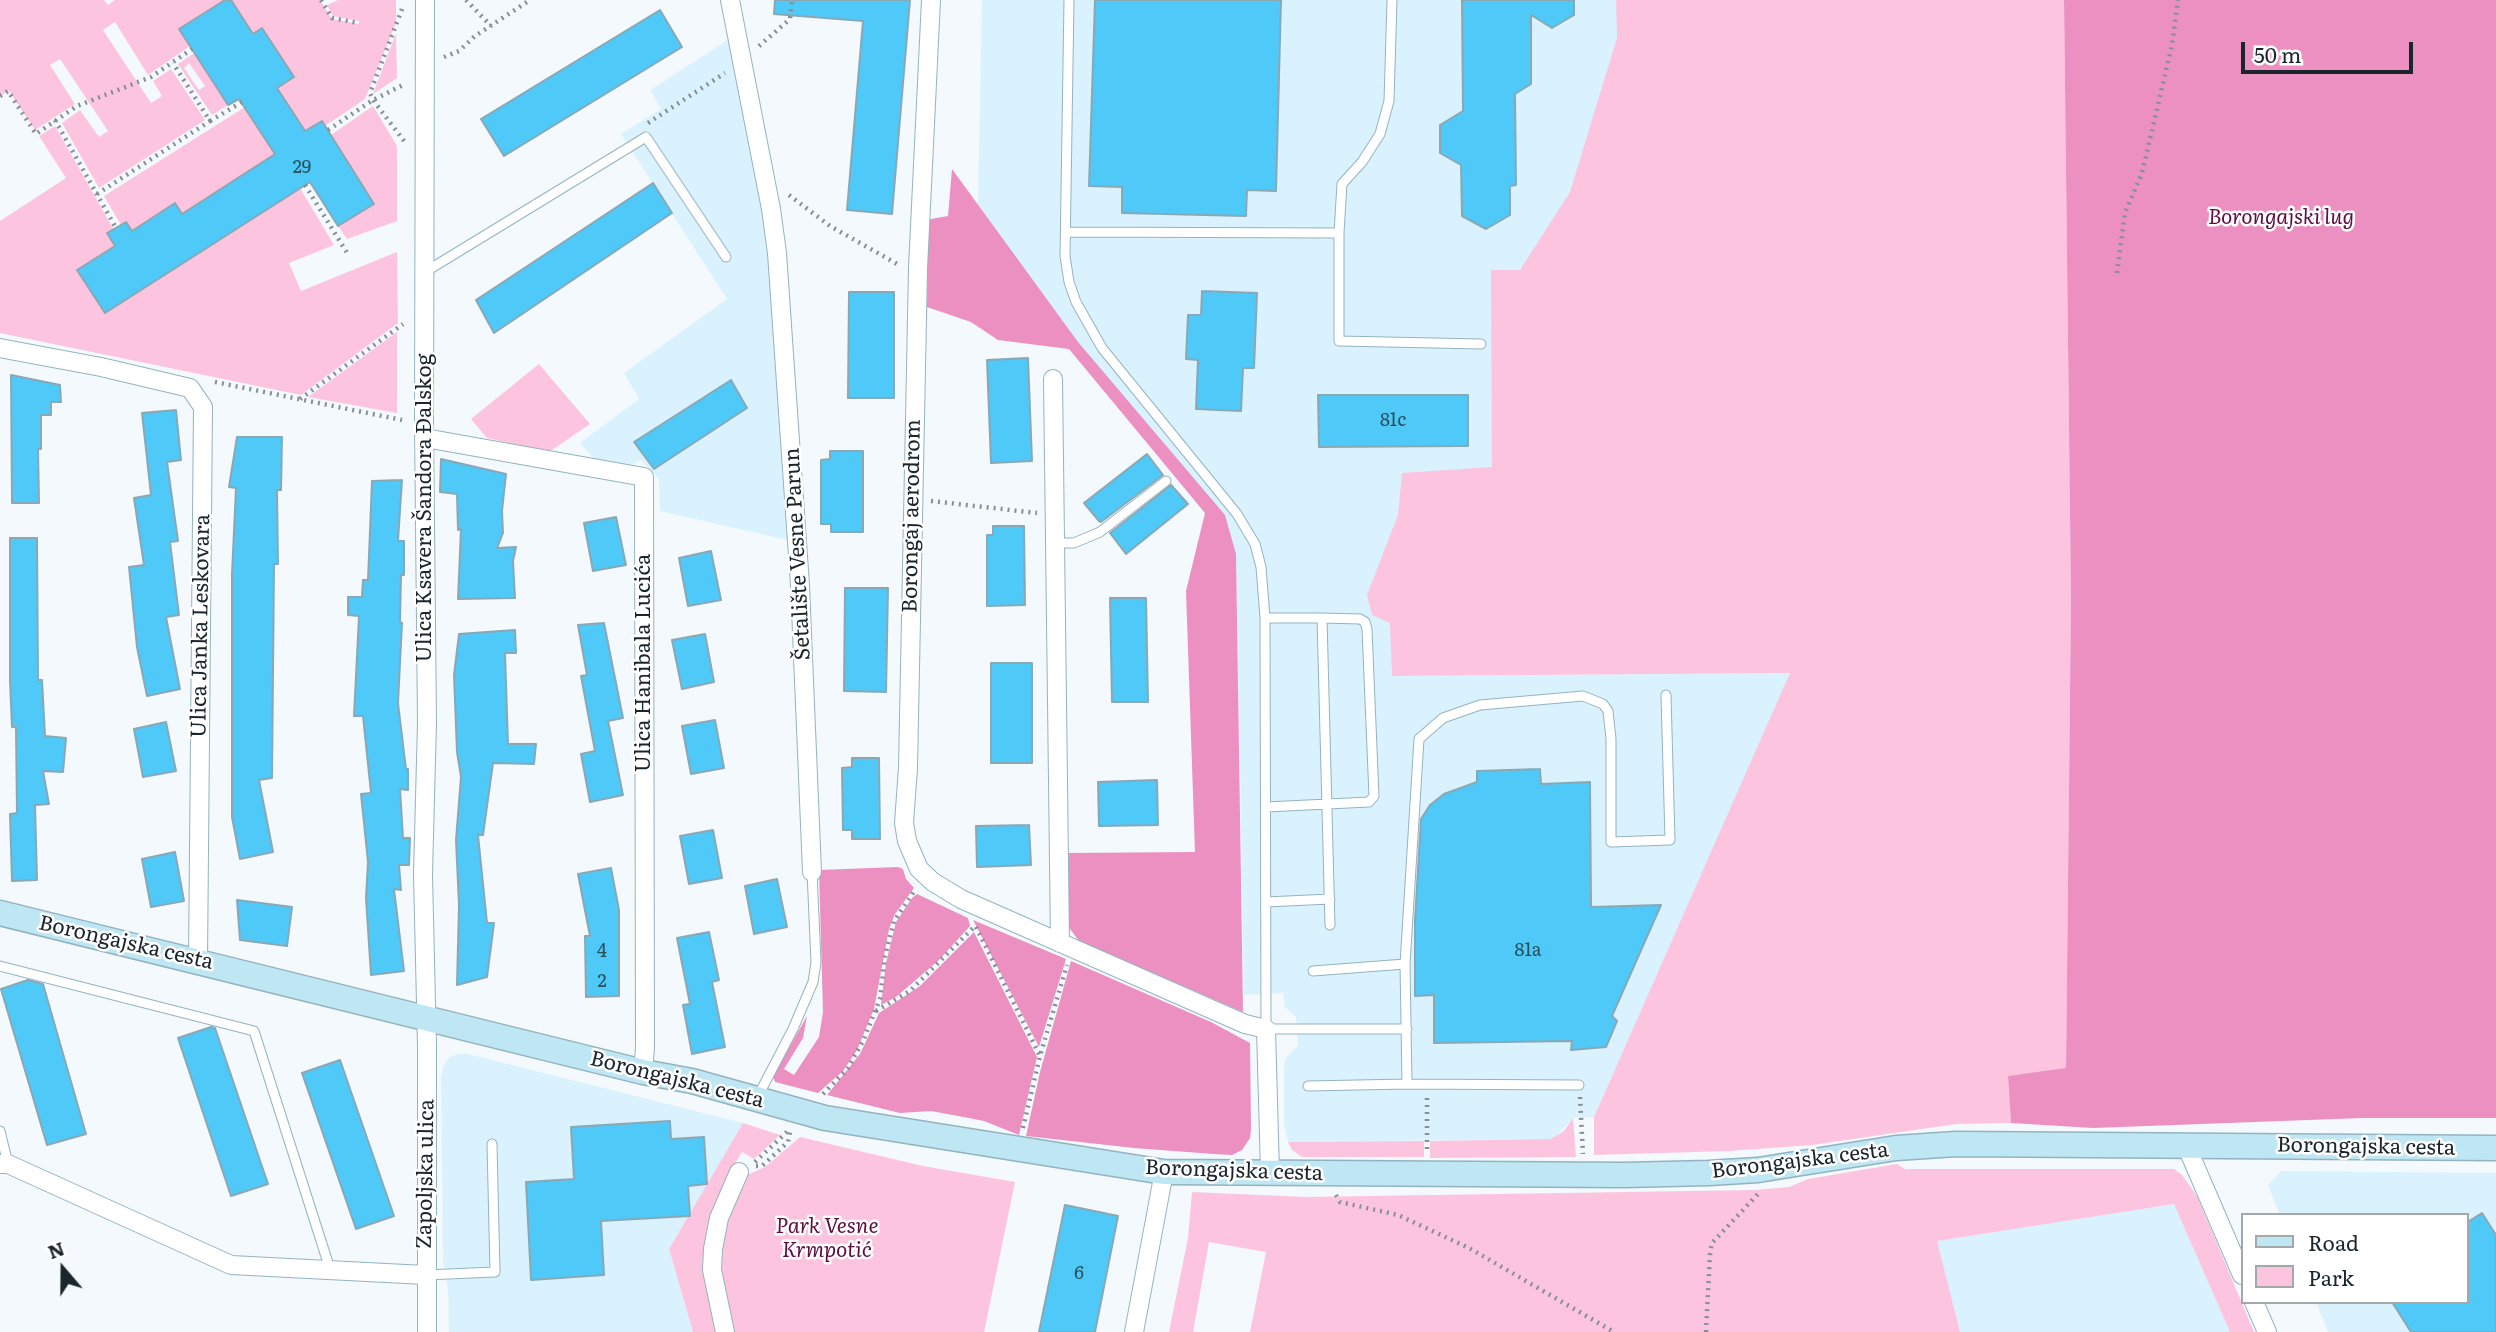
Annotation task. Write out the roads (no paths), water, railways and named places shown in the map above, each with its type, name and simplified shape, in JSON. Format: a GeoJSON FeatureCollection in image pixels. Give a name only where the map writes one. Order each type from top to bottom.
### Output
{"type":"FeatureCollection","features":[{"type":"Feature","properties":{"kind":"street","name":"Ulica Ksavera Šandora Đalskog"},"geometry":{"type":"LineString","coordinates":[[425,0],[427,723],[423,874],[426,1017]]}},
{"type":"Feature","properties":{"kind":"street","name":"Šetalište Vesne Parun"},"geometry":{"type":"LineString","coordinates":[[730,0],[777,253],[794,479],[808,731],[812,873]]}},
{"type":"Feature","properties":{"kind":"street","name":"Borongaj aerodrom"},"geometry":{"type":"LineString","coordinates":[[931,0],[918,268],[905,823],[907,841],[919,869],[933,883],[961,898],[1245,1024],[1266,1029]]}},
{"type":"Feature","properties":{"kind":"street","name":"Ulica Janka Leskovara"},"geometry":{"type":"LineString","coordinates":[[0,348],[101,367],[190,388],[203,407],[198,960]]}},
{"type":"Feature","properties":{"kind":"street"},"geometry":{"type":"LineString","coordinates":[[1053,379],[1067,947]]}},
{"type":"Feature","properties":{"kind":"street","name":"Ulica Hanibala Lucića"},"geometry":{"type":"LineString","coordinates":[[425,438],[644,477],[643,1072]]}},
{"type":"Feature","properties":{"kind":"street","name":"Borongajska cesta"},"geometry":{"type":"LineString","coordinates":[[0,913],[643,1072],[692,1081],[825,1118],[1164,1172],[1624,1175],[1758,1170],[1896,1148],[1956,1144],[2496,1149]]}},
{"type":"Feature","properties":{"kind":"street","name":"Zapoljska ulica"},"geometry":{"type":"LineString","coordinates":[[426,1017],[427,1332]]}},
{"type":"Feature","properties":{"kind":"street"},"geometry":{"type":"LineString","coordinates":[[1266,1029],[1270,1173]]}},
{"type":"Feature","properties":{"kind":"street"},"geometry":{"type":"LineString","coordinates":[[2186,1145],[2240,1270]]}},
{"type":"Feature","properties":{"kind":"street"},"geometry":{"type":"LineString","coordinates":[[4,1164],[231,1265],[425,1275]]}},
{"type":"Feature","properties":{"kind":"street"},"geometry":{"type":"LineString","coordinates":[[725,1332],[712,1270],[713,1249],[719,1218],[744,1169]]}},
{"type":"Feature","properties":{"kind":"street"},"geometry":{"type":"LineString","coordinates":[[1134,1332],[1164,1172]]}},
{"type":"Feature","properties":{"kind":"street"},"geometry":{"type":"LineString","coordinates":[[2255,1304],[2267,1332]]}},
{"type":"Feature","properties":{"kind":"lane"},"geometry":{"type":"LineString","coordinates":[[1069,0],[1065,256],[1069,282],[1081,312],[1102,348],[1237,514],[1255,544],[1261,567],[1265,618],[1266,1029],[1407,1029]]}},
{"type":"Feature","properties":{"kind":"lane"},"geometry":{"type":"LineString","coordinates":[[1392,0],[1389,101],[1380,134],[1362,162],[1342,184],[1339,341],[1481,344]]}},
{"type":"Feature","properties":{"kind":"lane"},"geometry":{"type":"LineString","coordinates":[[425,272],[646,136],[726,257]]}},
{"type":"Feature","properties":{"kind":"lane"},"geometry":{"type":"LineString","coordinates":[[1066,232],[1339,233]]}},
{"type":"Feature","properties":{"kind":"lane"},"geometry":{"type":"LineString","coordinates":[[1055,543],[1074,543],[1100,532],[1166,481]]}},
{"type":"Feature","properties":{"kind":"lane"},"geometry":{"type":"LineString","coordinates":[[1265,618],[1360,619],[1365,622],[1374,796],[1369,802],[1266,807]]}},
{"type":"Feature","properties":{"kind":"lane"},"geometry":{"type":"LineString","coordinates":[[1322,618],[1330,925]]}},
{"type":"Feature","properties":{"kind":"lane"},"geometry":{"type":"LineString","coordinates":[[1407,1084],[1405,964],[1419,739],[1443,718],[1480,705],[1583,696],[1603,704],[1608,711],[1611,739],[1611,842],[1670,840],[1666,695]]}},
{"type":"Feature","properties":{"kind":"lane","name":"Šetalište Vesne Parun"},"geometry":{"type":"LineString","coordinates":[[756,1099],[793,1028],[813,982],[816,962],[812,873]]}},
{"type":"Feature","properties":{"kind":"lane"},"geometry":{"type":"LineString","coordinates":[[1265,902],[1329,899]]}},
{"type":"Feature","properties":{"kind":"lane"},"geometry":{"type":"LineString","coordinates":[[1313,971],[1405,964]]}},
{"type":"Feature","properties":{"kind":"lane"},"geometry":{"type":"LineString","coordinates":[[0,966],[254,1031],[330,1269]]}},
{"type":"Feature","properties":{"kind":"lane"},"geometry":{"type":"LineString","coordinates":[[1308,1086],[1579,1085]]}},
{"type":"Feature","properties":{"kind":"lane"},"geometry":{"type":"LineString","coordinates":[[0,1132],[4,1164]]}},
{"type":"Feature","properties":{"kind":"lane"},"geometry":{"type":"LineString","coordinates":[[425,1275],[495,1272],[492,1144]]}},
{"type":"Feature","properties":{"kind":"park label","name":"Borongajski lug"},"geometry":{"type":"Point","coordinates":[2281,218]}},
{"type":"Feature","properties":{"kind":"park label","name":"Park Vesne Krmpotić"},"geometry":{"type":"Point","coordinates":[827,1239]}}]}
